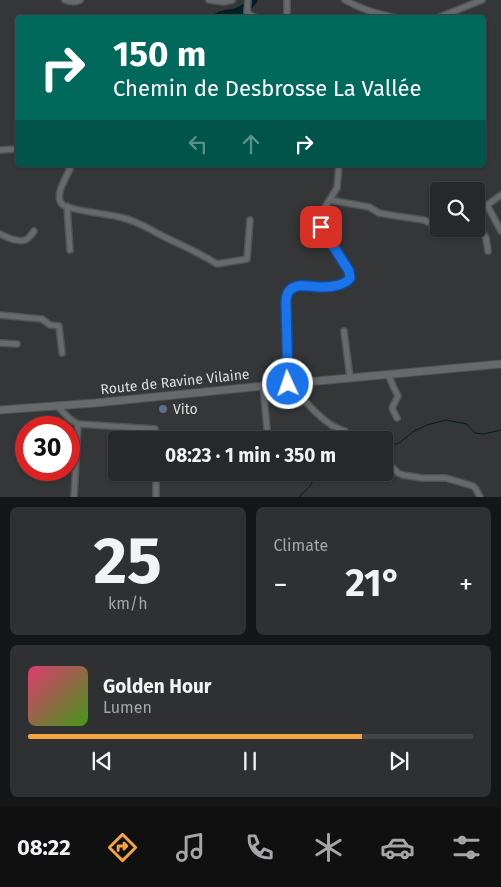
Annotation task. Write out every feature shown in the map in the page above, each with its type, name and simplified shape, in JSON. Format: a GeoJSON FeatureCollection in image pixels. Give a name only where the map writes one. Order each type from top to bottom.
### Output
{"type":"FeatureCollection","features":[{"type":"Feature","properties":{"kind":"main road","name":"Route de Ravine Vilaine"},"geometry":{"type":"LineString","coordinates":[[0,410],[501,364]]}},
{"type":"Feature","properties":{"kind":"street"},"geometry":{"type":"LineString","coordinates":[[65,0],[75,2],[80,0]]}},
{"type":"Feature","properties":{"kind":"street"},"geometry":{"type":"LineString","coordinates":[[209,0],[223,2],[232,0]]}},
{"type":"Feature","properties":{"kind":"street"},"geometry":{"type":"LineString","coordinates":[[248,0],[246,8],[251,15]]}},
{"type":"Feature","properties":{"kind":"street"},"geometry":{"type":"LineString","coordinates":[[287,0],[287,15]]}},
{"type":"Feature","properties":{"kind":"street"},"geometry":{"type":"LineString","coordinates":[[345,0],[359,8],[384,15]]}},
{"type":"Feature","properties":{"kind":"street"},"geometry":{"type":"LineString","coordinates":[[445,15],[482,0]]}},
{"type":"Feature","properties":{"kind":"street"},"geometry":{"type":"LineString","coordinates":[[0,150],[15,150]]}},
{"type":"Feature","properties":{"kind":"street"},"geometry":{"type":"LineString","coordinates":[[68,167],[59,194],[63,205],[142,224],[154,232],[202,254],[217,264],[247,259],[250,220]]}},
{"type":"Feature","properties":{"kind":"street"},"geometry":{"type":"LineString","coordinates":[[339,167],[337,188],[320,216],[319,221],[349,271],[350,278],[342,284],[319,287],[299,286],[289,290],[286,303],[290,384],[328,423],[344,431]]}},
{"type":"Feature","properties":{"kind":"street"},"geometry":{"type":"LineString","coordinates":[[501,194],[486,205],[501,231]]}},
{"type":"Feature","properties":{"kind":"street"},"geometry":{"type":"LineString","coordinates":[[330,200],[369,207],[379,213],[424,220],[430,223]]}},
{"type":"Feature","properties":{"kind":"street"},"geometry":{"type":"LineString","coordinates":[[67,206],[70,250]]}},
{"type":"Feature","properties":{"kind":"street"},"geometry":{"type":"LineString","coordinates":[[0,234],[23,241],[34,231]]}},
{"type":"Feature","properties":{"kind":"street"},"geometry":{"type":"LineString","coordinates":[[485,236],[488,251]]}},
{"type":"Feature","properties":{"kind":"street"},"geometry":{"type":"LineString","coordinates":[[0,315],[42,319],[50,325],[59,326],[62,353]]}},
{"type":"Feature","properties":{"kind":"street"},"geometry":{"type":"LineString","coordinates":[[344,331],[350,378]]}},
{"type":"Feature","properties":{"kind":"street"},"geometry":{"type":"LineString","coordinates":[[0,343],[17,344]]}},
{"type":"Feature","properties":{"kind":"street"},"geometry":{"type":"LineString","coordinates":[[388,374],[398,396],[392,408],[397,418]]}},
{"type":"Feature","properties":{"kind":"street"},"geometry":{"type":"LineString","coordinates":[[263,386],[267,431]]}},
{"type":"Feature","properties":{"kind":"street"},"geometry":{"type":"LineString","coordinates":[[57,406],[67,416]]}},
{"type":"Feature","properties":{"kind":"street"},"geometry":{"type":"LineString","coordinates":[[80,424],[154,429],[154,431]]}},
{"type":"Feature","properties":{"kind":"street"},"geometry":{"type":"LineString","coordinates":[[393,468],[403,475],[422,478],[446,478],[473,486],[480,497]]}},
{"type":"Feature","properties":{"kind":"street"},"geometry":{"type":"LineString","coordinates":[[74,497],[75,481]]}},
{"type":"Feature","properties":{"kind":"street"},"geometry":{"type":"LineString","coordinates":[[156,481],[156,497]]}},
{"type":"Feature","properties":{"kind":"water"},"geometry":{"type":"Polygon","coordinates":[[[250,0],[258,0],[250,10],[244,13],[238,15],[214,15],[220,11],[238,7],[250,0]]]}},
{"type":"Feature","properties":{"kind":"waterway"},"geometry":{"type":"LineString","coordinates":[[393,444],[398,444],[414,431],[427,425],[446,420],[467,424],[475,433],[484,434],[501,430]]}},
{"type":"Feature","properties":{"kind":"waterway"},"geometry":{"type":"LineString","coordinates":[[299,497],[313,481]]}},
{"type":"Feature","properties":{"kind":"place","name":"Vito"},"geometry":{"type":"Point","coordinates":[163,409]}},
{"type":"Feature","properties":{"kind":"route"},"geometry":{"type":"LineString","coordinates":[[288,384],[286,366],[286,303],[289,290],[299,286],[319,287],[342,284],[350,278],[349,271],[321,227]]}}]}
